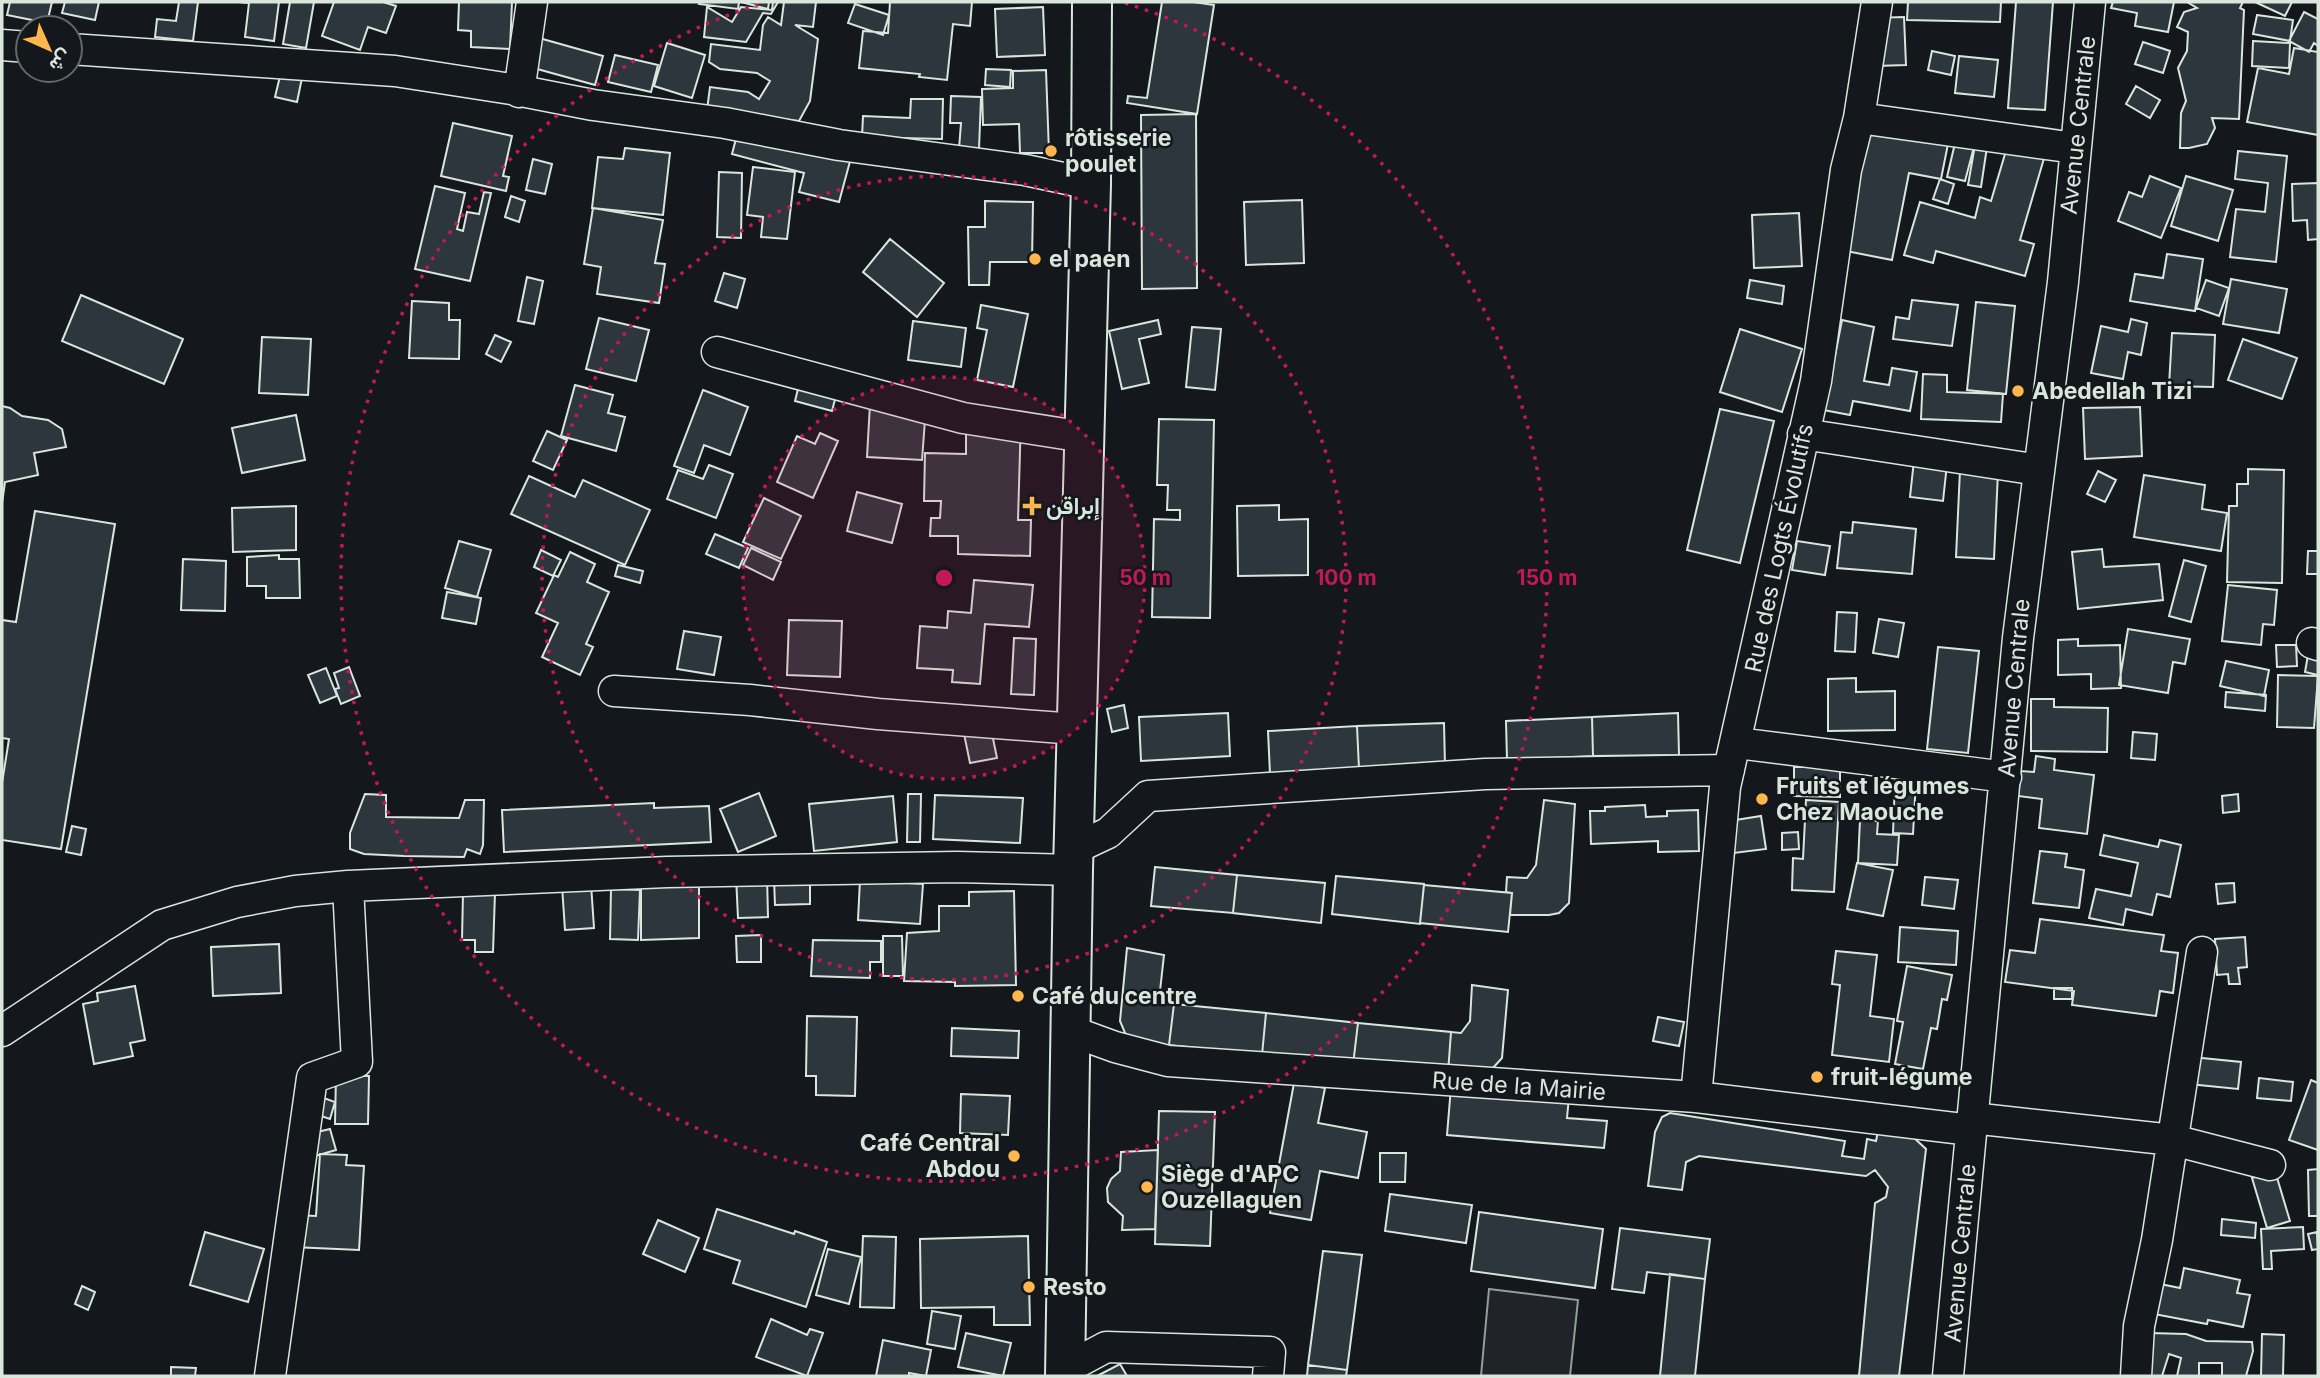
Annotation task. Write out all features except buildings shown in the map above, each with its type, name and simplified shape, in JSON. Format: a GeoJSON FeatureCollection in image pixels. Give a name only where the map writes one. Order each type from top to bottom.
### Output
{"type":"FeatureCollection","features":[{"type":"Feature","properties":{"kind":"main road"},"geometry":{"type":"LineString","coordinates":[[1065,1373],[1073,860],[1091,184],[1092,2]]}},
{"type":"Feature","properties":{"kind":"street"},"geometry":{"type":"LineString","coordinates":[[519,92],[532,2]]}},
{"type":"Feature","properties":{"kind":"street","name":"Rue des Logts Évolutifs"},"geometry":{"type":"LineString","coordinates":[[1696,1097],[1724,800],[1816,381],[1846,170],[1859,118],[1877,2]]}},
{"type":"Feature","properties":{"kind":"street","name":"Avenue Centrale"},"geometry":{"type":"LineString","coordinates":[[1948,1376],[2018,638],[2063,282],[2090,2]]}},
{"type":"Feature","properties":{"kind":"street"},"geometry":{"type":"LineString","coordinates":[[84,50],[395,71],[593,105],[725,123],[839,145],[1025,170],[1091,184]]}},
{"type":"Feature","properties":{"kind":"street"},"geometry":{"type":"LineString","coordinates":[[1859,118],[2075,148]]}},
{"type":"Feature","properties":{"kind":"street"},"geometry":{"type":"LineString","coordinates":[[717,352],[963,418],[1084,437]]}},
{"type":"Feature","properties":{"kind":"street"},"geometry":{"type":"LineString","coordinates":[[1803,434],[2039,470]]}},
{"type":"Feature","properties":{"kind":"street"},"geometry":{"type":"LineString","coordinates":[[614,691],[750,699],[878,714],[1076,729]]}},
{"type":"Feature","properties":{"kind":"street"},"geometry":{"type":"LineString","coordinates":[[2,1031],[162,925],[237,902],[295,891],[348,886],[681,871],[957,867],[1073,860],[1149,796],[1733,757],[2006,777]]}},
{"type":"Feature","properties":{"kind":"street"},"geometry":{"type":"LineString","coordinates":[[270,1376],[312,1078],[356,1062],[348,886]]}},
{"type":"Feature","properties":{"kind":"street"},"geometry":{"type":"LineString","coordinates":[[2136,1376],[2139,1326],[2157,1240],[2202,952]]}},
{"type":"Feature","properties":{"kind":"street","name":"Rue de la Mairie"},"geometry":{"type":"LineString","coordinates":[[1071,1031],[1115,1047],[1168,1061],[1696,1097],[1972,1124],[2173,1140],[2270,1165]]}},
{"type":"Feature","properties":{"kind":"street"},"geometry":{"type":"LineString","coordinates":[[1065,1373],[1106,1347],[1270,1352],[1268,1376]]}},
{"type":"Feature","properties":{"kind":"shaded area"},"geometry":{"type":"Polygon","coordinates":[[[1489,1289],[1578,1300],[1570,1376],[1481,1376],[1489,1289]]]}},
{"type":"Feature","properties":{"kind":"place","name":"rôtisserie poulet"},"geometry":{"type":"Point","coordinates":[1051,151]}},
{"type":"Feature","properties":{"kind":"place","name":"el paen"},"geometry":{"type":"Point","coordinates":[1035,259]}},
{"type":"Feature","properties":{"kind":"place","name":"Abedellah Tizi"},"geometry":{"type":"Point","coordinates":[2018,391]}},
{"type":"Feature","properties":{"kind":"place","name":"إبراقن"},"geometry":{"type":"Point","coordinates":[1032,506]}},
{"type":"Feature","properties":{"kind":"place","name":"Fruits et légumes Chez Maouche"},"geometry":{"type":"Point","coordinates":[1762,799]}},
{"type":"Feature","properties":{"kind":"place","name":"Café du centre"},"geometry":{"type":"Point","coordinates":[1018,996]}},
{"type":"Feature","properties":{"kind":"place","name":"fruit-légume"},"geometry":{"type":"Point","coordinates":[1817,1077]}},
{"type":"Feature","properties":{"kind":"place","name":"Café Central Abdou"},"geometry":{"type":"Point","coordinates":[1014,1156]}},
{"type":"Feature","properties":{"kind":"place","name":"Siège d'APC Ouzellaguen"},"geometry":{"type":"Point","coordinates":[1147,1187]}},
{"type":"Feature","properties":{"kind":"place","name":"Resto"},"geometry":{"type":"Point","coordinates":[1029,1287]}}]}
